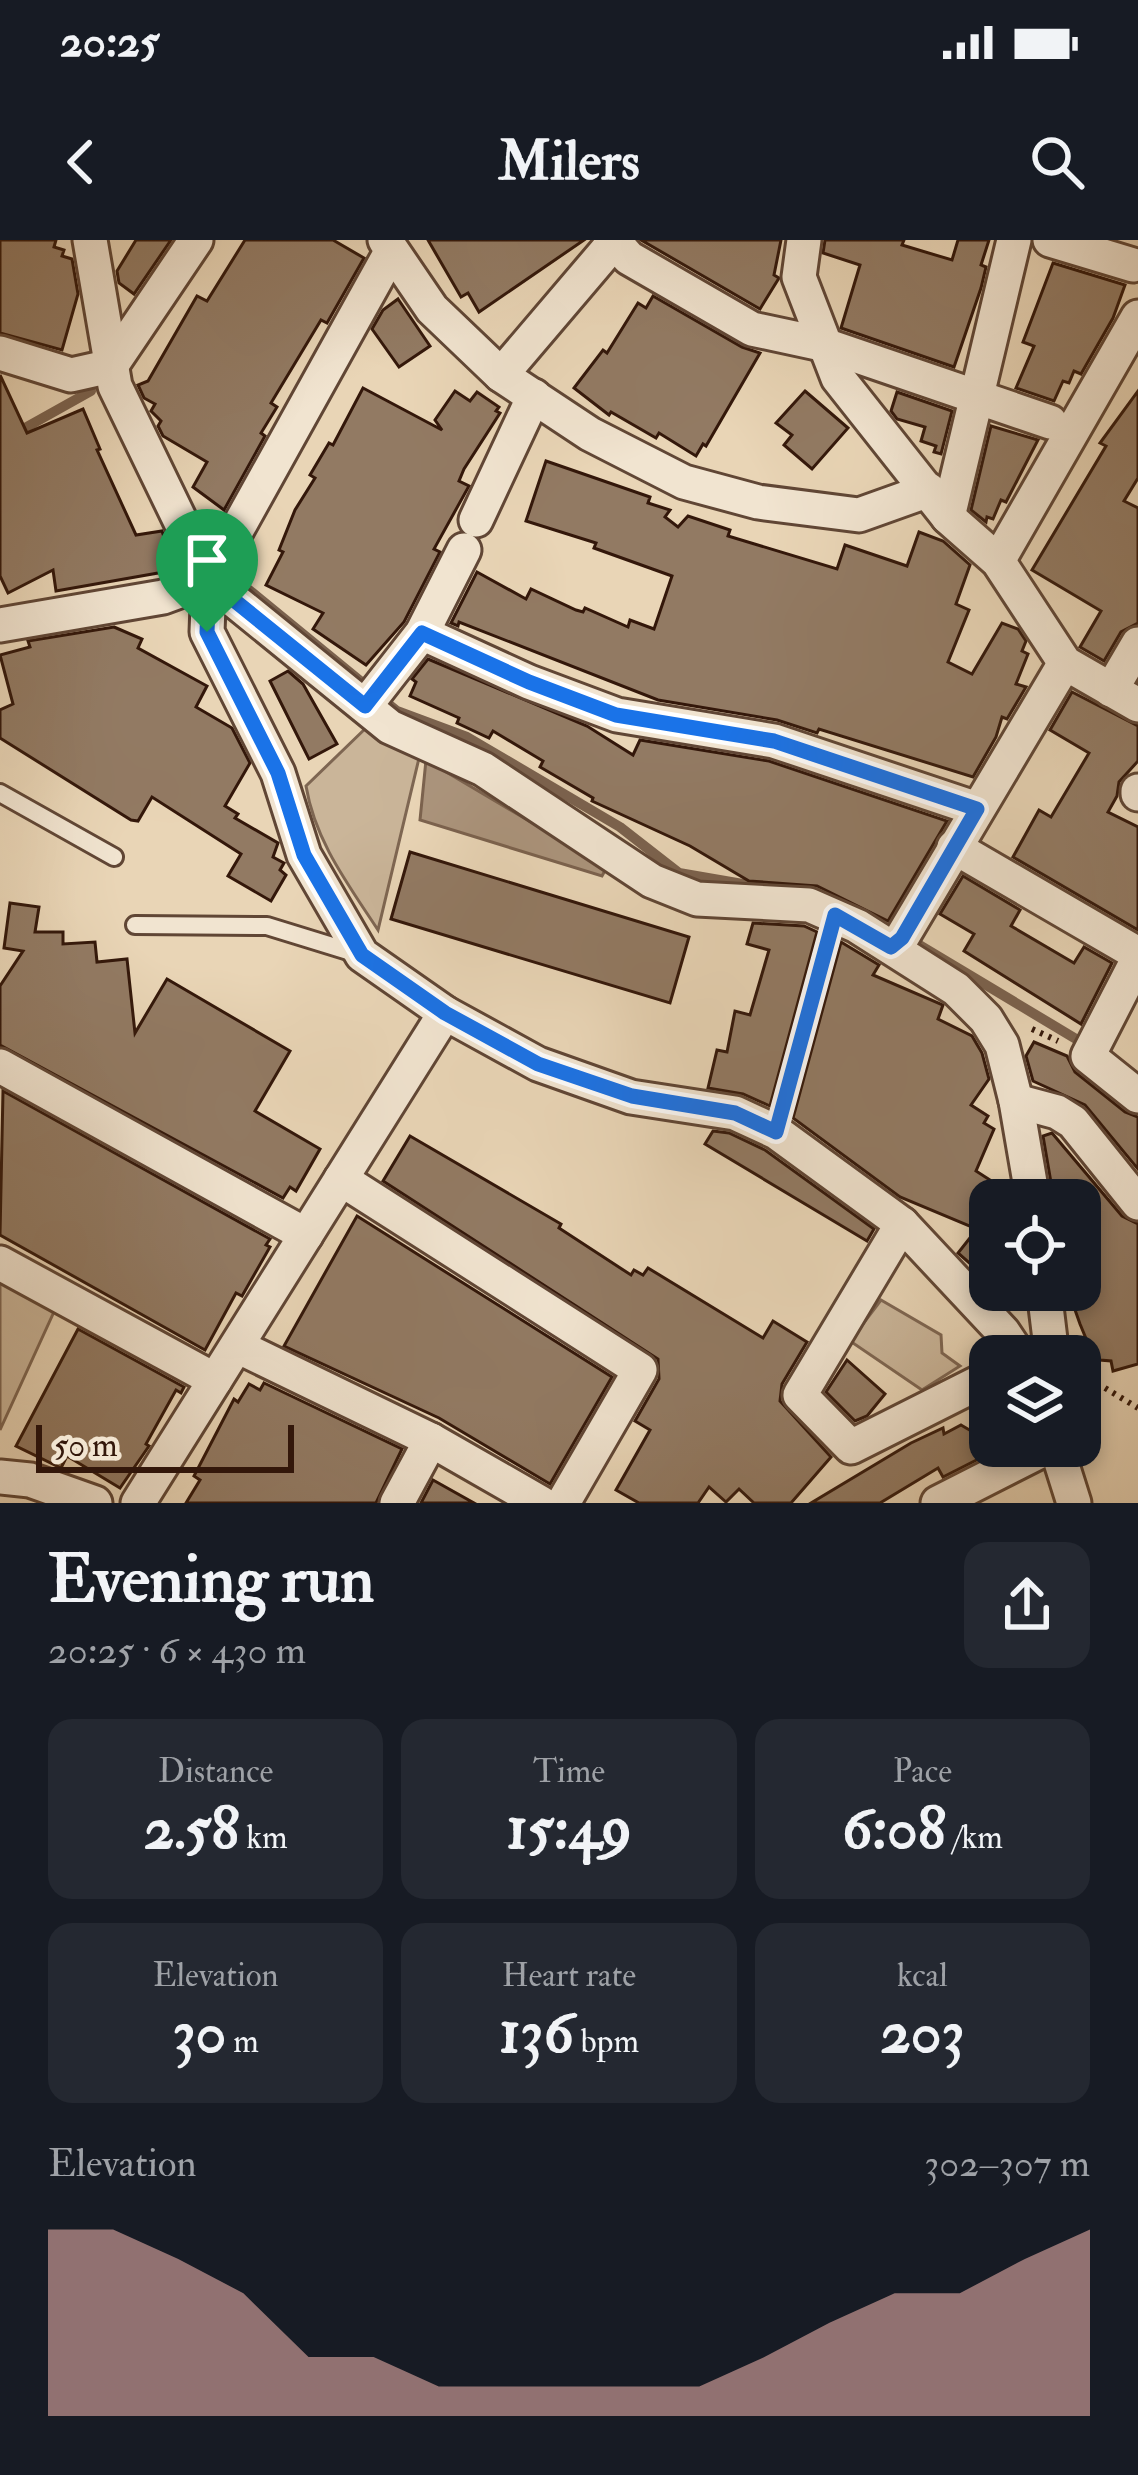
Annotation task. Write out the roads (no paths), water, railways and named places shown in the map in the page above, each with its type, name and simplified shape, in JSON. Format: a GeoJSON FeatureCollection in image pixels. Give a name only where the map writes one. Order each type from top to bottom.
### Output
{"type":"FeatureCollection","features":[{"type":"Feature","properties":{"kind":"street"},"geometry":{"type":"LineString","coordinates":[[90,240],[115,386],[209,580],[390,727],[483,770],[671,892],[697,899],[809,905],[835,915],[956,989],[986,1019],[1002,1045],[1029,1179]]}},
{"type":"Feature","properties":{"kind":"street"},"geometry":{"type":"LineString","coordinates":[[0,353],[71,375],[110,366],[196,240]]}},
{"type":"Feature","properties":{"kind":"street"},"geometry":{"type":"LineString","coordinates":[[804,240],[799,277],[821,344],[838,378],[939,503],[998,561],[1064,663],[1124,698],[1138,644]]}},
{"type":"Feature","properties":{"kind":"street"},"geometry":{"type":"LineString","coordinates":[[939,503],[977,400],[1014,240]]}},
{"type":"Feature","properties":{"kind":"street"},"geometry":{"type":"LineString","coordinates":[[1050,240],[1133,265]]}},
{"type":"Feature","properties":{"kind":"street"},"geometry":{"type":"LineString","coordinates":[[501,375],[614,241],[629,258],[752,328],[821,344],[1050,422]]}},
{"type":"Feature","properties":{"kind":"street"},"geometry":{"type":"LineString","coordinates":[[939,503],[859,515],[758,502],[684,482],[590,434],[501,375],[432,309],[388,246],[209,580],[207,632],[278,773],[304,855],[362,955],[445,1013],[538,1064],[632,1096],[735,1113],[776,1132],[902,1224],[1004,1335]]}},
{"type":"Feature","properties":{"kind":"street"},"geometry":{"type":"LineString","coordinates":[[998,561],[1135,332]]}},
{"type":"Feature","properties":{"kind":"street"},"geometry":{"type":"LineString","coordinates":[[365,706],[422,633],[535,396]]}},
{"type":"Feature","properties":{"kind":"street"},"geometry":{"type":"LineString","coordinates":[[0,626],[163,598],[209,580]]}},
{"type":"Feature","properties":{"kind":"street"},"geometry":{"type":"LineString","coordinates":[[422,633],[616,715],[774,741],[977,809]]}},
{"type":"Feature","properties":{"kind":"street"},"geometry":{"type":"LineString","coordinates":[[891,947],[902,938],[1064,663]]}},
{"type":"Feature","properties":{"kind":"street"},"geometry":{"type":"LineString","coordinates":[[954,848],[1138,956],[1088,1056],[1138,1096]]}},
{"type":"Feature","properties":{"kind":"street"},"geometry":{"type":"LineString","coordinates":[[138,1503],[445,1013]]}},
{"type":"Feature","properties":{"kind":"street"},"geometry":{"type":"LineString","coordinates":[[0,1066],[306,1235]]}},
{"type":"Feature","properties":{"kind":"street"},"geometry":{"type":"LineString","coordinates":[[1016,1101],[1057,1112],[1073,1122],[1138,1203]]}},
{"type":"Feature","properties":{"kind":"street"},"geometry":{"type":"LineString","coordinates":[[341,1179],[640,1370],[563,1503]]}},
{"type":"Feature","properties":{"kind":"street"},"geometry":{"type":"LineString","coordinates":[[902,1224],[800,1395],[851,1447],[969,1388]]}},
{"type":"Feature","properties":{"kind":"street"},"geometry":{"type":"LineString","coordinates":[[0,1263],[215,1380]]}},
{"type":"Feature","properties":{"kind":"street"},"geometry":{"type":"LineString","coordinates":[[237,1346],[430,1440],[541,1503]]}},
{"type":"Feature","properties":{"kind":"street"},"geometry":{"type":"LineString","coordinates":[[397,1503],[430,1440]]}},
{"type":"Feature","properties":{"kind":"street"},"geometry":{"type":"LineString","coordinates":[[938,1503],[1011,1467]]}},
{"type":"Feature","properties":{"kind":"street"},"geometry":{"type":"LineString","coordinates":[[1061,1467],[1074,1503]]}},
{"type":"Feature","properties":{"kind":"street"},"geometry":{"type":"LineString","coordinates":[[0,1477],[30,1480],[95,1503]]}},
{"type":"Feature","properties":{"kind":"lane"},"geometry":{"type":"LineString","coordinates":[[0,793],[114,856]]}},
{"type":"Feature","properties":{"kind":"lane"},"geometry":{"type":"LineString","coordinates":[[776,1132],[835,915]]}},
{"type":"Feature","properties":{"kind":"lane"},"geometry":{"type":"LineString","coordinates":[[136,925],[267,926],[333,950],[362,955]]}},
{"type":"Feature","properties":{"kind":"waterway"},"geometry":{"type":"LineString","coordinates":[[0,442],[91,391]]}},
{"type":"Feature","properties":{"kind":"waterway"},"geometry":{"type":"LineString","coordinates":[[225,565],[397,711],[467,737],[620,827],[679,873],[760,887]]}},
{"type":"Feature","properties":{"kind":"waterway"},"geometry":{"type":"LineString","coordinates":[[906,937],[1086,1045]]}}]}
